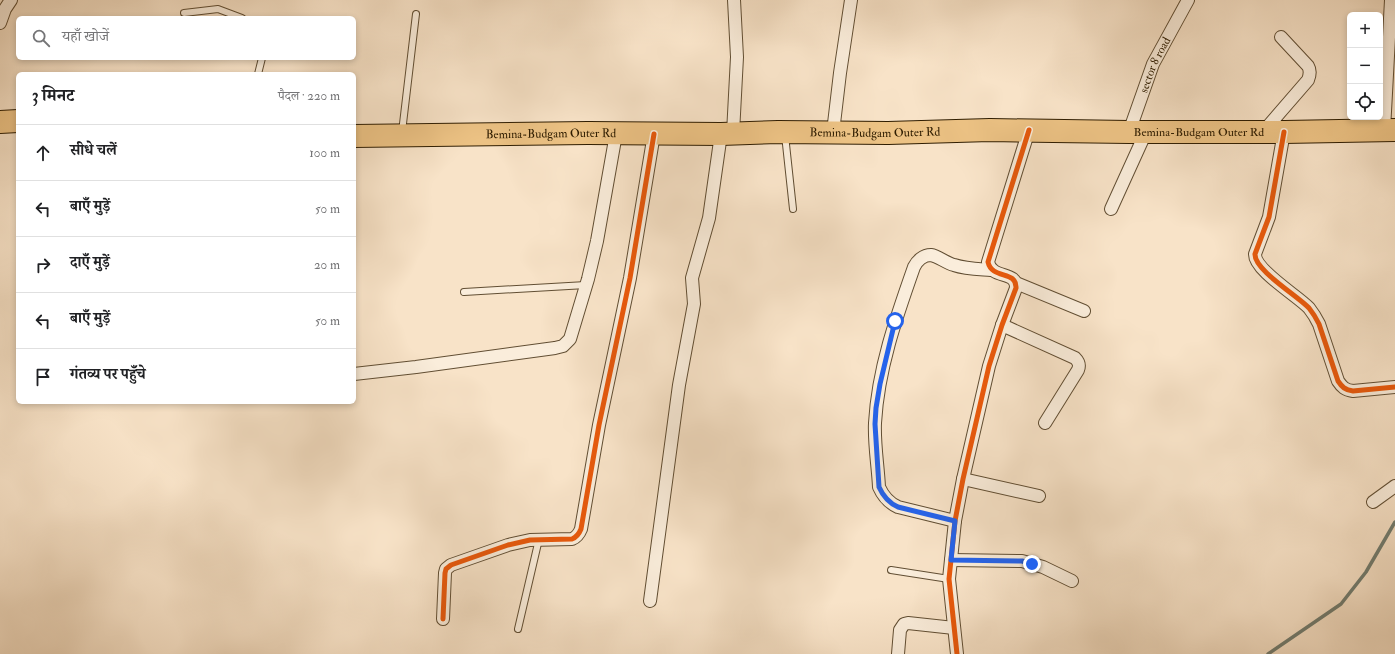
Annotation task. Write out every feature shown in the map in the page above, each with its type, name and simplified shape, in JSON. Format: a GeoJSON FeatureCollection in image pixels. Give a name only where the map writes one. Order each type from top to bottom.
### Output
{"type":"FeatureCollection","features":[{"type":"Feature","properties":{"kind":"highway"},"geometry":{"type":"LineString","coordinates":[[0,122],[16,121]]}},
{"type":"Feature","properties":{"kind":"highway","name":"Bemina-Budgam Outer Rd"},"geometry":{"type":"LineString","coordinates":[[356,136],[727,134],[784,132],[1029,130],[1274,132],[1389,130]]}},
{"type":"Feature","properties":{"kind":"street"},"geometry":{"type":"LineString","coordinates":[[0,23],[5,9],[11,0]]}},
{"type":"Feature","properties":{"kind":"street"},"geometry":{"type":"LineString","coordinates":[[650,601],[679,385],[694,304],[692,278],[709,218],[727,134],[737,57],[734,0]]}},
{"type":"Feature","properties":{"kind":"street"},"geometry":{"type":"LineString","coordinates":[[833,132],[840,72],[852,0]]}},
{"type":"Feature","properties":{"kind":"street","name":"sector 8 road"},"geometry":{"type":"LineString","coordinates":[[1111,208],[1138,132],[1153,64],[1188,0]]}},
{"type":"Feature","properties":{"kind":"street"},"geometry":{"type":"LineString","coordinates":[[1389,130],[1391,0]]}},
{"type":"Feature","properties":{"kind":"street"},"geometry":{"type":"LineString","coordinates":[[1281,37],[1308,66],[1310,76],[1274,132],[1269,217],[1255,254],[1255,258],[1264,271],[1302,302],[1315,316],[1338,381],[1342,387],[1353,391],[1395,387]]}},
{"type":"Feature","properties":{"kind":"street"},"geometry":{"type":"LineString","coordinates":[[991,270],[988,262],[1029,130]]}},
{"type":"Feature","properties":{"kind":"street"},"geometry":{"type":"LineString","coordinates":[[356,374],[416,367],[563,346],[570,339],[597,241],[616,134]]}},
{"type":"Feature","properties":{"kind":"street"},"geometry":{"type":"LineString","coordinates":[[444,619],[445,573],[448,567],[530,540],[576,538],[581,529],[599,425],[630,278],[654,134]]}},
{"type":"Feature","properties":{"kind":"street"},"geometry":{"type":"LineString","coordinates":[[955,521],[891,504],[879,487],[875,424],[880,384],[895,321],[914,267],[921,258],[932,255],[952,265],[964,268],[991,270],[1013,278],[1016,283],[1016,288],[989,366],[955,521],[949,579],[957,654]]}},
{"type":"Feature","properties":{"kind":"street"},"geometry":{"type":"LineString","coordinates":[[1016,283],[1084,311]]}},
{"type":"Feature","properties":{"kind":"street"},"geometry":{"type":"LineString","coordinates":[[1002,325],[1079,361],[1080,367],[1045,423]]}},
{"type":"Feature","properties":{"kind":"street"},"geometry":{"type":"LineString","coordinates":[[963,479],[1039,496]]}},
{"type":"Feature","properties":{"kind":"street"},"geometry":{"type":"LineString","coordinates":[[1373,502],[1395,486]]}},
{"type":"Feature","properties":{"kind":"street"},"geometry":{"type":"LineString","coordinates":[[951,560],[1022,561],[1043,567],[1072,582]]}},
{"type":"Feature","properties":{"kind":"street"},"geometry":{"type":"LineString","coordinates":[[898,654],[900,630],[904,624],[908,623],[954,628]]}},
{"type":"Feature","properties":{"kind":"lane"},"geometry":{"type":"LineString","coordinates":[[184,13],[218,9],[237,16]]}},
{"type":"Feature","properties":{"kind":"lane"},"geometry":{"type":"LineString","coordinates":[[401,135],[416,14]]}},
{"type":"Feature","properties":{"kind":"lane"},"geometry":{"type":"LineString","coordinates":[[258,72],[262,60]]}},
{"type":"Feature","properties":{"kind":"lane"},"geometry":{"type":"LineString","coordinates":[[784,132],[793,209]]}},
{"type":"Feature","properties":{"kind":"lane"},"geometry":{"type":"LineString","coordinates":[[464,292],[586,285]]}},
{"type":"Feature","properties":{"kind":"lane"},"geometry":{"type":"LineString","coordinates":[[518,629],[539,539]]}},
{"type":"Feature","properties":{"kind":"lane"},"geometry":{"type":"LineString","coordinates":[[891,570],[949,579]]}},
{"type":"Feature","properties":{"kind":"waterway"},"geometry":{"type":"LineString","coordinates":[[1268,654],[1341,604],[1366,572],[1395,522]]}},
{"type":"Feature","properties":{"kind":"cycle path"},"geometry":{"type":"LineString","coordinates":[[957,654],[949,579],[955,521],[989,366],[1016,288],[1013,279],[994,271],[990,268],[988,262],[1029,130]]}},
{"type":"Feature","properties":{"kind":"cycle path"},"geometry":{"type":"LineString","coordinates":[[1284,132],[1269,217],[1255,254],[1257,260],[1261,268],[1309,308],[1319,324],[1338,381],[1342,387],[1353,391],[1395,387]]}},
{"type":"Feature","properties":{"kind":"cycle path"},"geometry":{"type":"LineString","coordinates":[[443,619],[445,573],[446,569],[451,565],[508,545],[530,540],[572,539],[579,534],[599,425],[630,278],[654,134]]}},
{"type":"Feature","properties":{"kind":"route"},"geometry":{"type":"LineString","coordinates":[[895,321],[887,351],[876,408],[875,424],[879,487],[882,493],[891,504],[898,507],[955,521],[951,560],[1022,561],[1032,564]]}}]}
